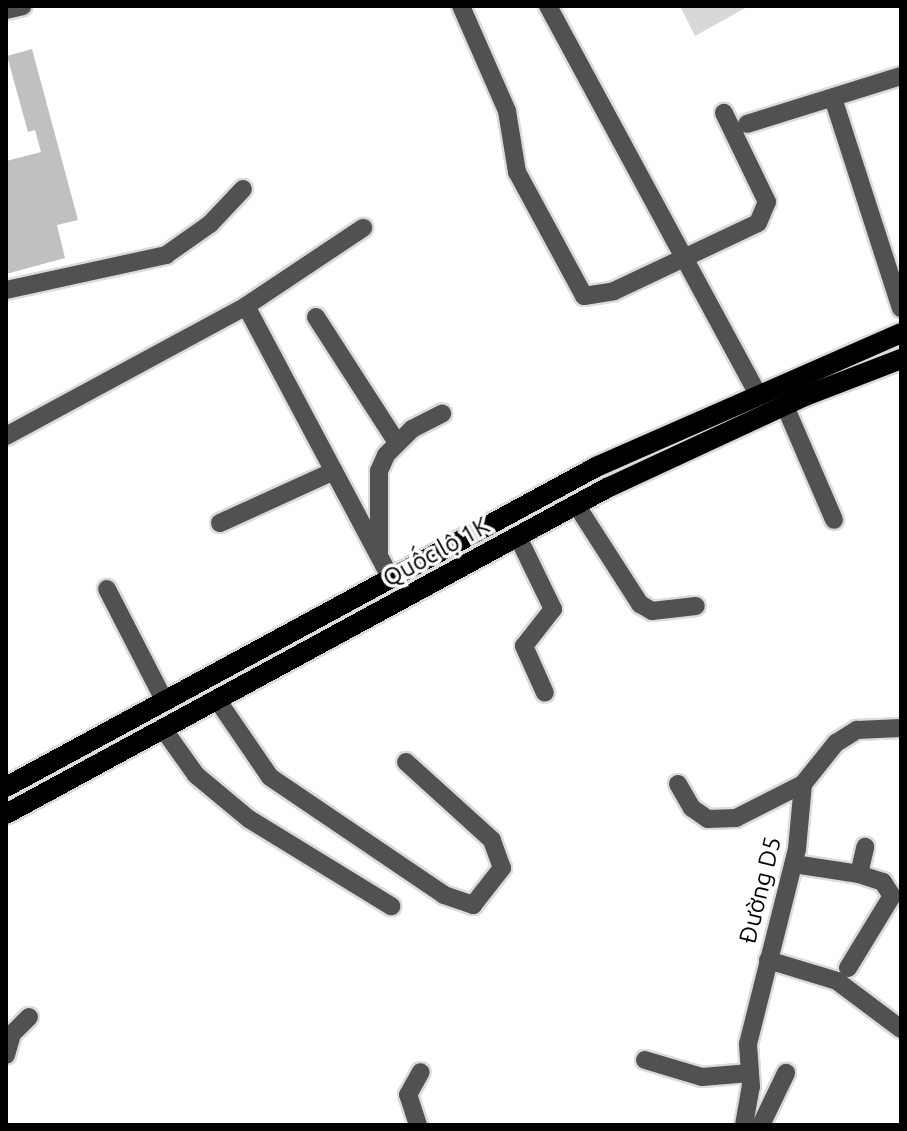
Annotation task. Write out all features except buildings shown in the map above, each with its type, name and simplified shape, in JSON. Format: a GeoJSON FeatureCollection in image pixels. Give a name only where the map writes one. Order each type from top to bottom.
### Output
{"type":"FeatureCollection","features":[{"type":"Feature","properties":{"kind":"main road","name":"Quốc lộ 1K"},"geometry":{"type":"LineString","coordinates":[[9,779],[165,702],[596,467],[757,392],[901,333]]}},
{"type":"Feature","properties":{"kind":"main road","name":"Quốc lộ 1K"},"geometry":{"type":"LineString","coordinates":[[15,809],[577,506],[785,406],[900,362]]}},
{"type":"Feature","properties":{"kind":"main road"},"geometry":{"type":"LineString","coordinates":[[9,779],[15,809]]}},
{"type":"Feature","properties":{"kind":"street"},"geometry":{"type":"LineString","coordinates":[[6,10],[23,6]]}},
{"type":"Feature","properties":{"kind":"street"},"geometry":{"type":"LineString","coordinates":[[461,6],[507,111],[517,172],[584,296],[614,291],[758,223],[767,202],[724,113]]}},
{"type":"Feature","properties":{"kind":"street"},"geometry":{"type":"LineString","coordinates":[[548,6],[682,259],[757,392]]}},
{"type":"Feature","properties":{"kind":"street"},"geometry":{"type":"LineString","coordinates":[[747,124],[901,76]]}},
{"type":"Feature","properties":{"kind":"street"},"geometry":{"type":"LineString","coordinates":[[833,98],[901,308]]}},
{"type":"Feature","properties":{"kind":"street"},"geometry":{"type":"LineString","coordinates":[[6,290],[166,255],[210,224],[243,189]]}},
{"type":"Feature","properties":{"kind":"street"},"geometry":{"type":"LineString","coordinates":[[6,436],[246,306],[363,228]]}},
{"type":"Feature","properties":{"kind":"street"},"geometry":{"type":"LineString","coordinates":[[246,306],[391,579]]}},
{"type":"Feature","properties":{"kind":"street"},"geometry":{"type":"LineString","coordinates":[[316,317],[396,441]]}},
{"type":"Feature","properties":{"kind":"street"},"geometry":{"type":"LineString","coordinates":[[785,406],[834,520]]}},
{"type":"Feature","properties":{"kind":"street"},"geometry":{"type":"LineString","coordinates":[[379,555],[379,471],[396,441],[442,414]]}},
{"type":"Feature","properties":{"kind":"street"},"geometry":{"type":"LineString","coordinates":[[220,523],[334,471]]}},
{"type":"Feature","properties":{"kind":"street"},"geometry":{"type":"LineString","coordinates":[[577,506],[640,604],[652,611],[696,606]]}},
{"type":"Feature","properties":{"kind":"street"},"geometry":{"type":"LineString","coordinates":[[518,537],[553,609],[524,646],[545,693]]}},
{"type":"Feature","properties":{"kind":"street"},"geometry":{"type":"LineString","coordinates":[[107,589],[165,702]]}},
{"type":"Feature","properties":{"kind":"street"},"geometry":{"type":"LineString","coordinates":[[218,701],[270,777],[444,895],[473,905],[502,868],[492,840],[406,762]]}},
{"type":"Feature","properties":{"kind":"street"},"geometry":{"type":"LineString","coordinates":[[678,784],[692,808],[708,819],[736,818],[803,784],[836,743],[857,730],[901,728]]}},
{"type":"Feature","properties":{"kind":"street"},"geometry":{"type":"LineString","coordinates":[[164,730],[196,775],[249,819],[391,906]]}},
{"type":"Feature","properties":{"kind":"street","name":"Đường D5"},"geometry":{"type":"LineString","coordinates":[[744,1125],[750,1073],[748,1044],[794,864],[803,784]]}},
{"type":"Feature","properties":{"kind":"street"},"geometry":{"type":"LineString","coordinates":[[859,874],[865,847]]}},
{"type":"Feature","properties":{"kind":"street"},"geometry":{"type":"LineString","coordinates":[[794,864],[859,874],[883,882],[892,896],[848,968]]}},
{"type":"Feature","properties":{"kind":"street"},"geometry":{"type":"LineString","coordinates":[[768,960],[837,981],[901,1029]]}},
{"type":"Feature","properties":{"kind":"street"},"geometry":{"type":"LineString","coordinates":[[6,1055],[12,1034],[29,1017]]}},
{"type":"Feature","properties":{"kind":"street"},"geometry":{"type":"LineString","coordinates":[[645,1060],[702,1077],[750,1073]]}},
{"type":"Feature","properties":{"kind":"street"},"geometry":{"type":"LineString","coordinates":[[418,1125],[408,1095],[421,1072]]}},
{"type":"Feature","properties":{"kind":"street"},"geometry":{"type":"LineString","coordinates":[[761,1125],[786,1073]]}},
{"type":"Feature","properties":{"kind":"shaded area"},"geometry":{"type":"Polygon","coordinates":[[[680,6],[749,6],[695,36],[680,6]]]}}]}
